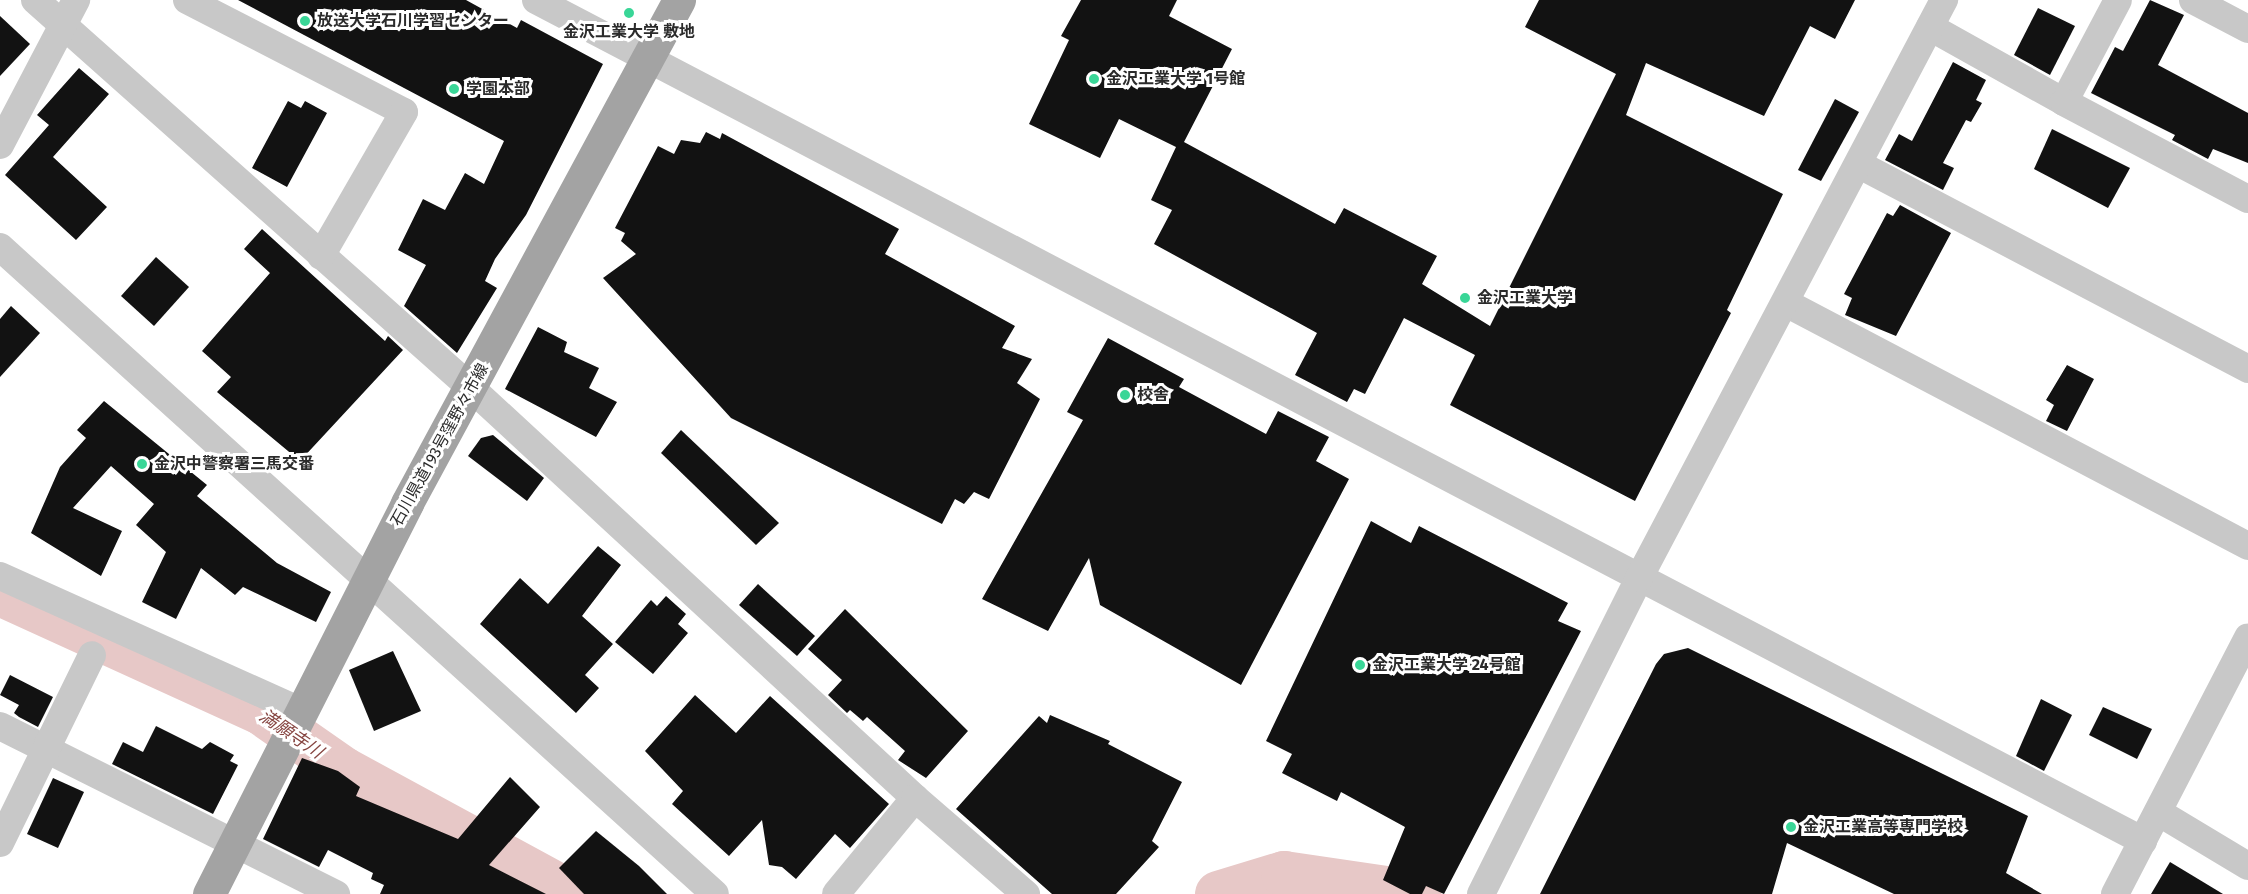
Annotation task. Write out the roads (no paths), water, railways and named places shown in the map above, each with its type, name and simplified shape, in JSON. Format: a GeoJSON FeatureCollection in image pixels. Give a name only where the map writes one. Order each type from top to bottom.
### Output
{"type":"FeatureCollection","features":[{"type":"Feature","properties":{"kind":"main road","name":"石川県道193号窪野々市線"},"geometry":{"type":"LineString","coordinates":[[209,894],[369,576],[679,0]]}},
{"type":"Feature","properties":{"kind":"street"},"geometry":{"type":"LineString","coordinates":[[35,0],[471,388],[915,798],[1026,894]]}},
{"type":"Feature","properties":{"kind":"street"},"geometry":{"type":"LineString","coordinates":[[0,145],[61,24],[76,0]]}},
{"type":"Feature","properties":{"kind":"street"},"geometry":{"type":"LineString","coordinates":[[187,0],[404,112],[321,256]]}},
{"type":"Feature","properties":{"kind":"street"},"geometry":{"type":"LineString","coordinates":[[536,0],[2143,841]]}},
{"type":"Feature","properties":{"kind":"street"},"geometry":{"type":"LineString","coordinates":[[1480,894],[1639,578],[1944,0]]}},
{"type":"Feature","properties":{"kind":"street"},"geometry":{"type":"LineString","coordinates":[[2064,102],[2118,0]]}},
{"type":"Feature","properties":{"kind":"street"},"geometry":{"type":"LineString","coordinates":[[2193,0],[2248,29]]}},
{"type":"Feature","properties":{"kind":"street"},"geometry":{"type":"LineString","coordinates":[[1930,27],[2064,102],[2248,199]]}},
{"type":"Feature","properties":{"kind":"street"},"geometry":{"type":"LineString","coordinates":[[1858,164],[2248,369]]}},
{"type":"Feature","properties":{"kind":"street"},"geometry":{"type":"LineString","coordinates":[[0,248],[369,576],[715,894]]}},
{"type":"Feature","properties":{"kind":"street"},"geometry":{"type":"LineString","coordinates":[[1786,303],[2248,546]]}},
{"type":"Feature","properties":{"kind":"street"},"geometry":{"type":"LineString","coordinates":[[0,576],[295,724]]}},
{"type":"Feature","properties":{"kind":"street"},"geometry":{"type":"LineString","coordinates":[[2115,894],[2248,637]]}},
{"type":"Feature","properties":{"kind":"street"},"geometry":{"type":"LineString","coordinates":[[0,843],[92,655]]}},
{"type":"Feature","properties":{"kind":"street"},"geometry":{"type":"LineString","coordinates":[[0,726],[336,894]]}},
{"type":"Feature","properties":{"kind":"street"},"geometry":{"type":"LineString","coordinates":[[836,894],[915,798]]}},
{"type":"Feature","properties":{"kind":"street"},"geometry":{"type":"LineString","coordinates":[[2158,812],[2248,866]]}},
{"type":"Feature","properties":{"kind":"waterway","name":"満願寺川"},"geometry":{"type":"LineString","coordinates":[[0,593],[261,712],[344,770],[572,894]]}},
{"type":"Feature","properties":{"kind":"waterway","name":"満願寺川"},"geometry":{"type":"LineString","coordinates":[[1218,894],[1284,874],[1419,894]]}},
{"type":"Feature","properties":{"kind":"place","name":"金沢工業大学 敷地"},"geometry":{"type":"Point","coordinates":[629,13]}},
{"type":"Feature","properties":{"kind":"place","name":"放送大学石川学習センター"},"geometry":{"type":"Point","coordinates":[305,21]}},
{"type":"Feature","properties":{"kind":"place","name":"金沢工業大学 1号館"},"geometry":{"type":"Point","coordinates":[1094,79]}},
{"type":"Feature","properties":{"kind":"place","name":"学園本部"},"geometry":{"type":"Point","coordinates":[454,89]}},
{"type":"Feature","properties":{"kind":"place","name":"金沢工業大学"},"geometry":{"type":"Point","coordinates":[1465,298]}},
{"type":"Feature","properties":{"kind":"place","name":"校舎"},"geometry":{"type":"Point","coordinates":[1125,395]}},
{"type":"Feature","properties":{"kind":"place","name":"金沢中警察署三馬交番"},"geometry":{"type":"Point","coordinates":[142,464]}},
{"type":"Feature","properties":{"kind":"place","name":"金沢工業大学 24号館"},"geometry":{"type":"Point","coordinates":[1360,665]}},
{"type":"Feature","properties":{"kind":"place","name":"金沢工業高等専門学校"},"geometry":{"type":"Point","coordinates":[1791,827]}}]}
